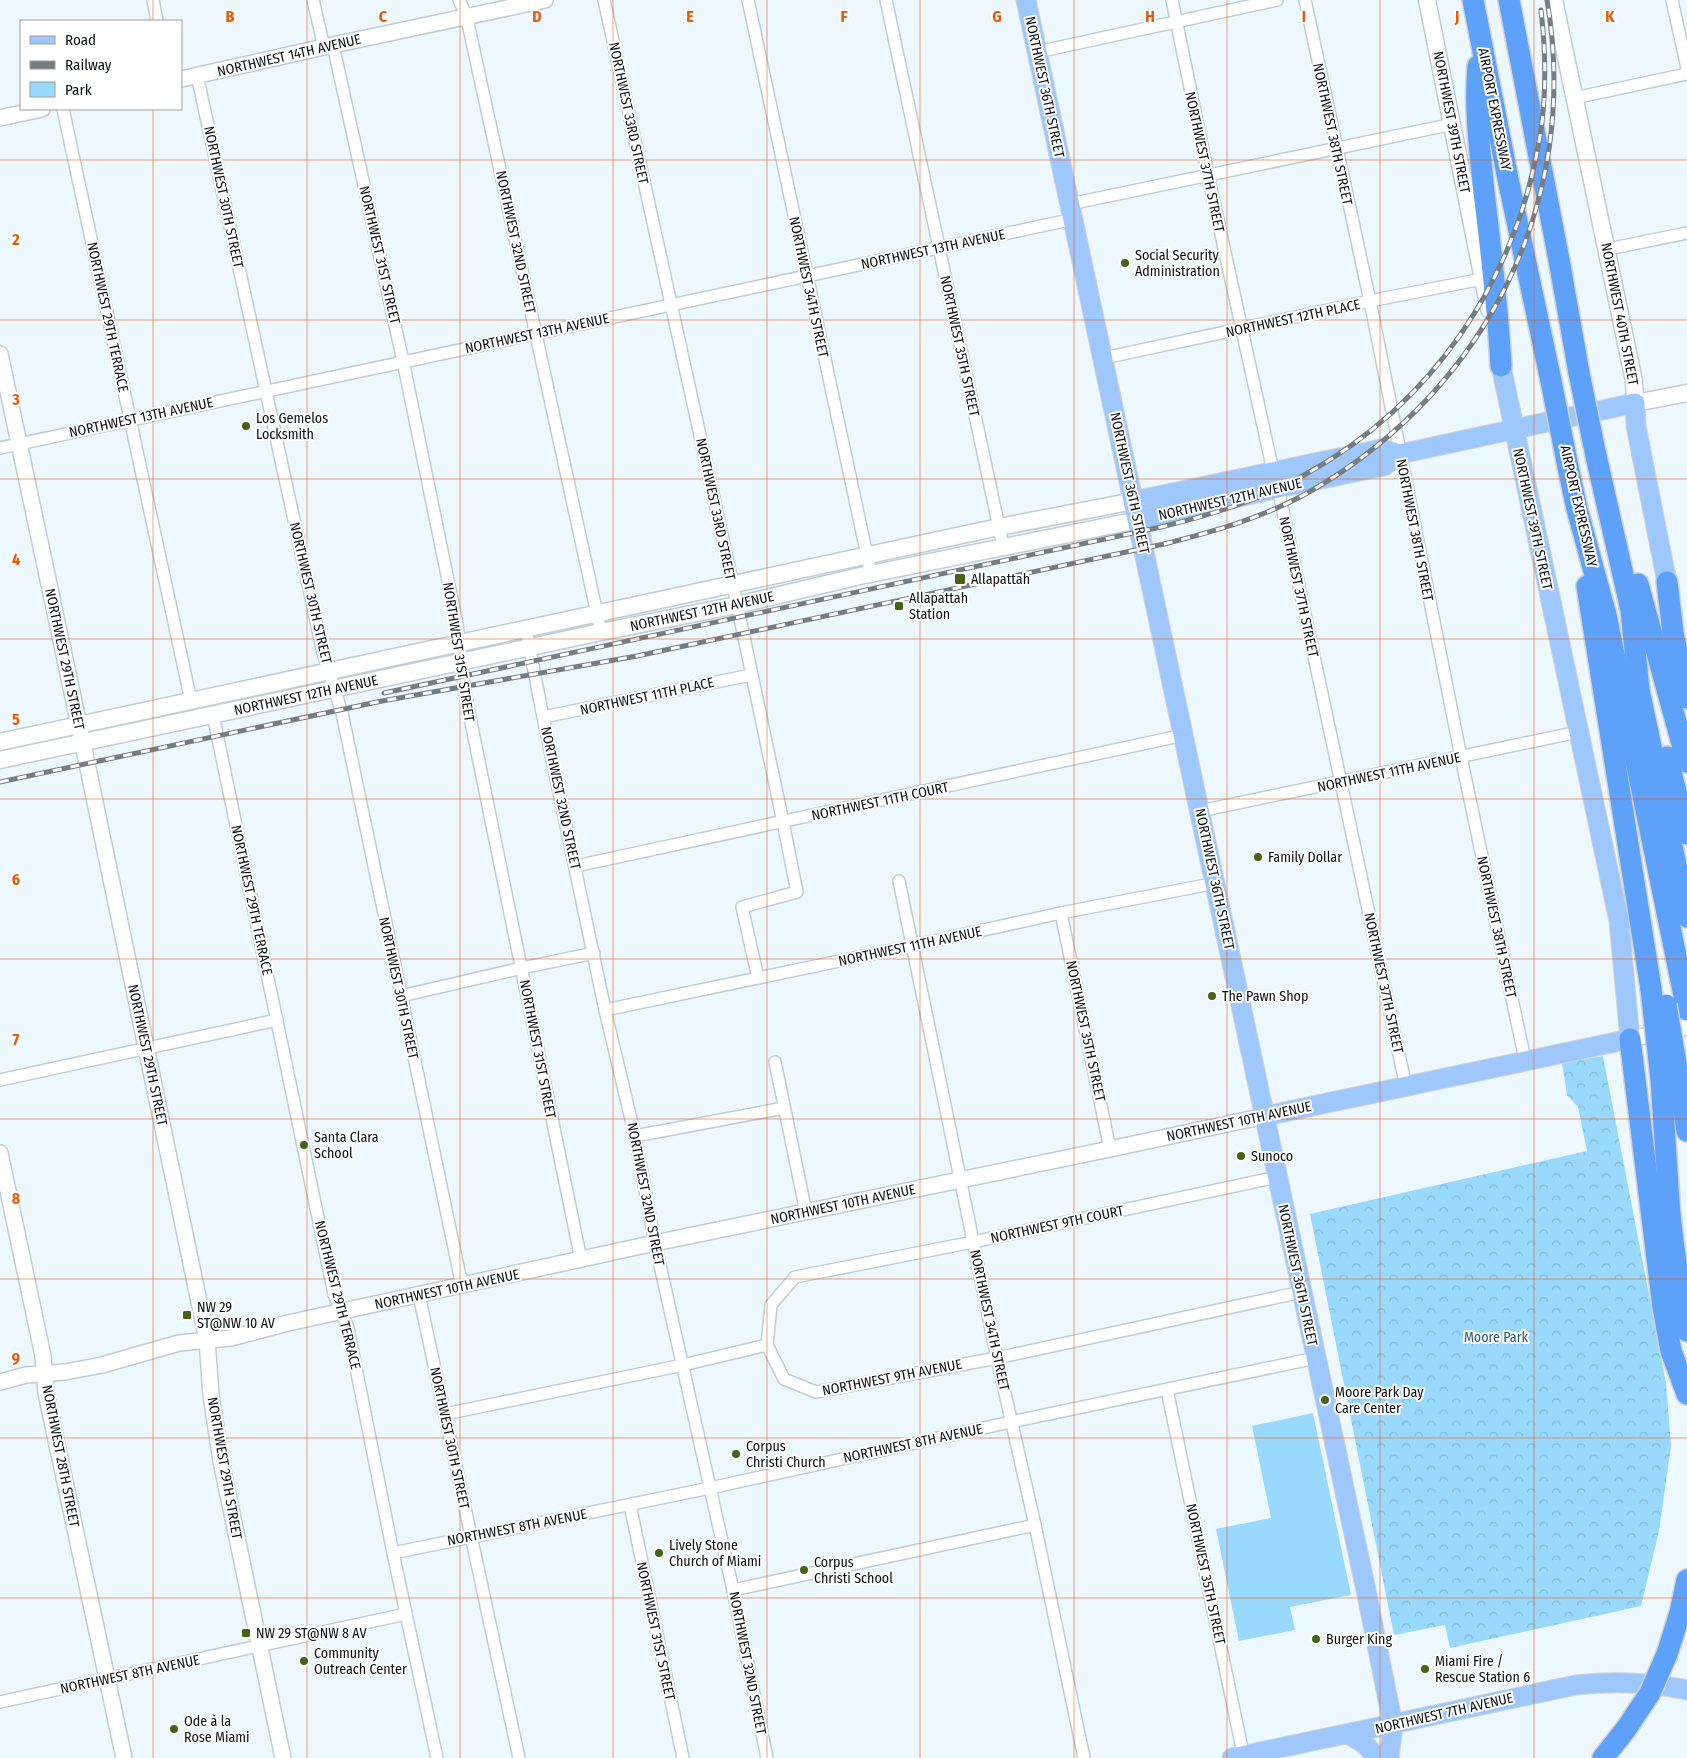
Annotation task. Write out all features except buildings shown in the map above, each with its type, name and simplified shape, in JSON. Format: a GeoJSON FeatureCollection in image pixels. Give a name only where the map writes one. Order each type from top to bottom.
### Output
{"type":"FeatureCollection","features":[{"type":"Feature","properties":{"kind":"highway","name":"AIRPORT EXPRESSWAY"},"geometry":{"type":"LineString","coordinates":[[1473,0],[1577,509],[1606,616],[1641,778],[1671,995]]}},
{"type":"Feature","properties":{"kind":"highway","name":"AIRPORT EXPRESSWAY"},"geometry":{"type":"LineString","coordinates":[[1508,0],[1579,373],[1608,515],[1631,610],[1639,690],[1687,918]]}},
{"type":"Feature","properties":{"kind":"highway"},"geometry":{"type":"LineString","coordinates":[[1480,36],[1476,86],[1478,125],[1497,301],[1501,366]]}},
{"type":"Feature","properties":{"kind":"highway"},"geometry":{"type":"LineString","coordinates":[[1577,509],[1591,618],[1638,906],[1671,995],[1666,1142],[1672,1238],[1687,1330]]}},
{"type":"Feature","properties":{"kind":"highway"},"geometry":{"type":"LineString","coordinates":[[1608,515],[1631,556],[1687,762]]}},
{"type":"Feature","properties":{"kind":"highway"},"geometry":{"type":"LineString","coordinates":[[1667,582],[1673,633],[1687,698]]}},
{"type":"Feature","properties":{"kind":"highway"},"geometry":{"type":"LineString","coordinates":[[1631,610],[1687,834]]}},
{"type":"Feature","properties":{"kind":"highway"},"geometry":{"type":"LineString","coordinates":[[1630,1039],[1655,1250],[1667,1332],[1677,1369],[1687,1394]]}},
{"type":"Feature","properties":{"kind":"highway"},"geometry":{"type":"LineString","coordinates":[[1669,1077],[1687,1131]]}},
{"type":"Feature","properties":{"kind":"highway"},"geometry":{"type":"LineString","coordinates":[[1666,1142],[1687,1254]]}},
{"type":"Feature","properties":{"kind":"highway"},"geometry":{"type":"LineString","coordinates":[[1603,1758],[1626,1729],[1650,1693],[1667,1654],[1680,1613],[1687,1580]]}},
{"type":"Feature","properties":{"kind":"main road","name":"NORTHWEST 36TH STREET"},"geometry":{"type":"LineString","coordinates":[[1026,0],[1216,883],[1276,1177],[1393,1725],[1389,1758]]}},
{"type":"Feature","properties":{"kind":"main road","name":"NORTHWEST 39TH STREET"},"geometry":{"type":"LineString","coordinates":[[1427,0],[1453,124],[1482,279],[1619,921],[1630,1039]]}},
{"type":"Feature","properties":{"kind":"main road","name":"NORTHWEST 40TH STREET"},"geometry":{"type":"LineString","coordinates":[[1554,0],[1608,249],[1634,381],[1636,426],[1667,582],[1687,659]]}},
{"type":"Feature","properties":{"kind":"main road","name":"NORTHWEST 12TH AVENUE"},"geometry":{"type":"LineString","coordinates":[[0,760],[600,632],[737,605],[1003,546],[1138,520],[1381,449],[1400,454],[1687,393]]}},
{"type":"Feature","properties":{"kind":"main road","name":"NORTHWEST 12TH AVENUE"},"geometry":{"type":"LineString","coordinates":[[0,742],[999,527],[1134,501],[1275,479]]}},
{"type":"Feature","properties":{"kind":"main road"},"geometry":{"type":"LineString","coordinates":[[213,715],[213,710],[220,705],[252,696],[274,684]]}},
{"type":"Feature","properties":{"kind":"main road"},"geometry":{"type":"LineString","coordinates":[[138,731],[153,720],[182,713],[190,707],[191,701]]}},
{"type":"Feature","properties":{"kind":"main road","name":"NORTHWEST 10TH AVENUE"},"geometry":{"type":"LineString","coordinates":[[1264,1116],[1630,1039]]}},
{"type":"Feature","properties":{"kind":"main road","name":"NORTHWEST 7TH AVENUE"},"geometry":{"type":"LineString","coordinates":[[1240,1757],[1576,1685],[1602,1682],[1632,1682],[1687,1690]]}},
{"type":"Feature","properties":{"kind":"main road"},"geometry":{"type":"LineString","coordinates":[[1347,1734],[1361,1741],[1376,1758]]}},
{"type":"Feature","properties":{"kind":"street"},"geometry":{"type":"LineString","coordinates":[[153,0],[157,20]]}},
{"type":"Feature","properties":{"kind":"street","name":"NORTHWEST 31ST STREET"},"geometry":{"type":"LineString","coordinates":[[313,0],[328,46],[404,361],[457,624],[465,693],[580,1260]]}},
{"type":"Feature","properties":{"kind":"street","name":"NORTHWEST 32ND STREET"},"geometry":{"type":"LineString","coordinates":[[459,0],[467,18],[600,632]]}},
{"type":"Feature","properties":{"kind":"street","name":"NORTHWEST 14TH AVENUE"},"geometry":{"type":"LineString","coordinates":[[182,79],[544,0]]}},
{"type":"Feature","properties":{"kind":"street","name":"NORTHWEST 33RD STREET"},"geometry":{"type":"LineString","coordinates":[[604,0],[733,585],[784,822],[796,892],[742,907],[758,978]]}},
{"type":"Feature","properties":{"kind":"street","name":"NORTHWEST 34TH STREET"},"geometry":{"type":"LineString","coordinates":[[748,0],[871,574]]}},
{"type":"Feature","properties":{"kind":"street","name":"NORTHWEST 35TH STREET"},"geometry":{"type":"LineString","coordinates":[[886,0],[1003,546]]}},
{"type":"Feature","properties":{"kind":"street","name":"NORTHWEST 37TH STREET"},"geometry":{"type":"LineString","coordinates":[[1172,0],[1241,330],[1406,1086]]}},
{"type":"Feature","properties":{"kind":"street"},"geometry":{"type":"LineString","coordinates":[[1038,52],[1277,0]]}},
{"type":"Feature","properties":{"kind":"street","name":"NORTHWEST 38TH STREET"},"geometry":{"type":"LineString","coordinates":[[1305,0],[1370,301],[1461,757],[1526,1060]]}},
{"type":"Feature","properties":{"kind":"street"},"geometry":{"type":"LineString","coordinates":[[1672,0],[1687,68]]}},
{"type":"Feature","properties":{"kind":"street"},"geometry":{"type":"LineString","coordinates":[[1574,98],[1687,74]]}},
{"type":"Feature","properties":{"kind":"street","name":"NORTHWEST 30TH STREET"},"geometry":{"type":"LineString","coordinates":[[197,75],[323,654],[342,713],[462,1286]]}},
{"type":"Feature","properties":{"kind":"street"},"geometry":{"type":"LineString","coordinates":[[0,118],[37,110]]}},
{"type":"Feature","properties":{"kind":"street","name":"NORTHWEST 29TH TERRACE"},"geometry":{"type":"LineString","coordinates":[[63,110],[191,701]]}},
{"type":"Feature","properties":{"kind":"street","name":"NORTHWEST 13TH AVENUE"},"geometry":{"type":"LineString","coordinates":[[0,448],[939,247],[1208,175],[1453,124]]}},
{"type":"Feature","properties":{"kind":"street"},"geometry":{"type":"LineString","coordinates":[[1608,249],[1687,233]]}},
{"type":"Feature","properties":{"kind":"street","name":"NORTHWEST 12TH PLACE"},"geometry":{"type":"LineString","coordinates":[[1104,358],[1482,279]]}},
{"type":"Feature","properties":{"kind":"street","name":"NORTHWEST 29TH STREET"},"geometry":{"type":"LineString","coordinates":[[0,354],[207,1340],[216,1430],[283,1758]]}},
{"type":"Feature","properties":{"kind":"street","name":"NORTHWEST 32ND STREET"},"geometry":{"type":"LineString","coordinates":[[526,630],[605,1010],[635,1136],[655,1243],[684,1365],[733,1590],[767,1758]]}},
{"type":"Feature","properties":{"kind":"street","name":"NORTHWEST 11TH PLACE"},"geometry":{"type":"LineString","coordinates":[[543,717],[751,675]]}},
{"type":"Feature","properties":{"kind":"street","name":"NORTHWEST 29TH TERRACE"},"geometry":{"type":"LineString","coordinates":[[213,715],[334,1294],[348,1328],[393,1553],[437,1758]]}},
{"type":"Feature","properties":{"kind":"street","name":"NORTHWEST 11TH AVENUE"},"geometry":{"type":"LineString","coordinates":[[1200,811],[1578,732]]}},
{"type":"Feature","properties":{"kind":"street","name":"NORTHWEST 11TH COURT"},"geometry":{"type":"LineString","coordinates":[[576,866],[1184,735]]}},
{"type":"Feature","properties":{"kind":"street","name":"NORTHWEST 34TH STREET"},"geometry":{"type":"LineString","coordinates":[[899,881],[997,1358],[1035,1525],[1084,1758]]}},
{"type":"Feature","properties":{"kind":"street","name":"NORTHWEST 11TH AVENUE"},"geometry":{"type":"LineString","coordinates":[[605,1010],[911,946],[1061,912],[1216,883]]}},
{"type":"Feature","properties":{"kind":"street","name":"NORTHWEST 35TH STREET"},"geometry":{"type":"LineString","coordinates":[[1061,912],[1110,1149]]}},
{"type":"Feature","properties":{"kind":"street"},"geometry":{"type":"LineString","coordinates":[[401,996],[594,953]]}},
{"type":"Feature","properties":{"kind":"street"},"geometry":{"type":"LineString","coordinates":[[0,1080],[277,1020]]}},
{"type":"Feature","properties":{"kind":"street","name":"NORTHWEST 10TH AVENUE"},"geometry":{"type":"LineString","coordinates":[[1630,1039],[1687,1027]]}},
{"type":"Feature","properties":{"kind":"street"},"geometry":{"type":"LineString","coordinates":[[775,1062],[806,1212]]}},
{"type":"Feature","properties":{"kind":"street"},"geometry":{"type":"LineString","coordinates":[[635,1136],[784,1108]]}},
{"type":"Feature","properties":{"kind":"street","name":"NORTHWEST 10TH AVENUE"},"geometry":{"type":"LineString","coordinates":[[0,1382],[26,1376],[65,1372],[102,1365],[179,1343],[231,1338],[341,1311],[655,1243],[1264,1116]]}},
{"type":"Feature","properties":{"kind":"street","name":"NORTHWEST 28TH STREET"},"geometry":{"type":"LineString","coordinates":[[0,1153],[43,1356],[46,1393],[124,1758]]}},
{"type":"Feature","properties":{"kind":"street","name":"NORTHWEST 9TH COURT"},"geometry":{"type":"LineString","coordinates":[[767,1345],[771,1305],[795,1277],[973,1242],[1276,1177]]}},
{"type":"Feature","properties":{"kind":"street","name":"NORTHWEST 9TH AVENUE"},"geometry":{"type":"LineString","coordinates":[[767,1345],[784,1379],[816,1392],[997,1358],[1302,1292]]}},
{"type":"Feature","properties":{"kind":"street","name":"NORTHWEST 30TH STREET"},"geometry":{"type":"LineString","coordinates":[[419,1295],[519,1758]]}},
{"type":"Feature","properties":{"kind":"street"},"geometry":{"type":"LineString","coordinates":[[445,1414],[684,1365],[767,1345]]}},
{"type":"Feature","properties":{"kind":"street","name":"NORTHWEST 8TH AVENUE"},"geometry":{"type":"LineString","coordinates":[[393,1553],[630,1505],[1316,1358]]}},
{"type":"Feature","properties":{"kind":"street","name":"NORTHWEST 35TH STREET"},"geometry":{"type":"LineString","coordinates":[[1167,1390],[1240,1757]]}},
{"type":"Feature","properties":{"kind":"street","name":"NORTHWEST 31ST STREET"},"geometry":{"type":"LineString","coordinates":[[630,1505],[683,1758]]}},
{"type":"Feature","properties":{"kind":"street"},"geometry":{"type":"LineString","coordinates":[[733,1590],[1035,1525]]}},
{"type":"Feature","properties":{"kind":"street","name":"NORTHWEST 8TH AVENUE"},"geometry":{"type":"LineString","coordinates":[[0,1702],[406,1614]]}},
{"type":"Feature","properties":{"kind":"green space","name":"Moore Park"},"geometry":{"type":"Polygon","coordinates":[[[1603,1056],[1666,1383],[1671,1446],[1659,1531],[1641,1606],[1450,1648],[1445,1625],[1394,1635],[1310,1214],[1587,1151],[1578,1107],[1567,1095],[1562,1063],[1603,1056]]]}},
{"type":"Feature","properties":{"kind":"green space"},"geometry":{"type":"Polygon","coordinates":[[[1313,1413],[1351,1595],[1290,1607],[1295,1630],[1239,1641],[1216,1529],[1271,1518],[1252,1426],[1313,1413]]]}},
{"type":"Feature","properties":{"kind":"railway"},"geometry":{"type":"LineString","coordinates":[[0,782],[382,701],[637,656],[1164,544],[1242,522],[1298,498],[1316,488],[1377,446],[1429,397],[1474,341],[1509,280],[1534,215],[1549,146],[1554,74],[1547,0]]}},
{"type":"Feature","properties":{"kind":"railway"},"geometry":{"type":"LineString","coordinates":[[384,693],[1161,527],[1235,506],[1271,492],[1306,474],[1351,445],[1392,412],[1429,375],[1460,335],[1488,291],[1510,244],[1527,194],[1539,142],[1545,76],[1541,10]]}},
{"type":"Feature","properties":{"kind":"place","name":"Social Security Administration"},"geometry":{"type":"Point","coordinates":[1125,263]}},
{"type":"Feature","properties":{"kind":"place","name":"Los Gemelos Locksmith"},"geometry":{"type":"Point","coordinates":[246,426]}},
{"type":"Feature","properties":{"kind":"place","name":"Allapattah"},"geometry":{"type":"Point","coordinates":[960,579]}},
{"type":"Feature","properties":{"kind":"place","name":"Allapattah Station"},"geometry":{"type":"Point","coordinates":[899,606]}},
{"type":"Feature","properties":{"kind":"place","name":"Family Dollar"},"geometry":{"type":"Point","coordinates":[1258,857]}},
{"type":"Feature","properties":{"kind":"place","name":"The Pawn Shop"},"geometry":{"type":"Point","coordinates":[1212,996]}},
{"type":"Feature","properties":{"kind":"place","name":"Santa Clara School"},"geometry":{"type":"Point","coordinates":[304,1145]}},
{"type":"Feature","properties":{"kind":"place","name":"Sunoco"},"geometry":{"type":"Point","coordinates":[1241,1156]}},
{"type":"Feature","properties":{"kind":"place","name":"NW 29 ST@NW 10 AV"},"geometry":{"type":"Point","coordinates":[187,1315]}},
{"type":"Feature","properties":{"kind":"place","name":"Moore Park Day Care Center"},"geometry":{"type":"Point","coordinates":[1325,1400]}},
{"type":"Feature","properties":{"kind":"place","name":"Corpus Christi Church"},"geometry":{"type":"Point","coordinates":[736,1454]}},
{"type":"Feature","properties":{"kind":"place","name":"Lively Stone Church of Miami"},"geometry":{"type":"Point","coordinates":[659,1553]}},
{"type":"Feature","properties":{"kind":"place","name":"Corpus Christi School"},"geometry":{"type":"Point","coordinates":[804,1570]}},
{"type":"Feature","properties":{"kind":"place","name":"NW 29 ST@NW 8 AV"},"geometry":{"type":"Point","coordinates":[246,1633]}},
{"type":"Feature","properties":{"kind":"place","name":"Burger King"},"geometry":{"type":"Point","coordinates":[1316,1639]}},
{"type":"Feature","properties":{"kind":"place","name":"Community Outreach Center"},"geometry":{"type":"Point","coordinates":[304,1661]}},
{"type":"Feature","properties":{"kind":"place","name":"Miami Fire / Rescue Station 6"},"geometry":{"type":"Point","coordinates":[1425,1669]}},
{"type":"Feature","properties":{"kind":"place","name":"Ode à la Rose Miami"},"geometry":{"type":"Point","coordinates":[174,1729]}}]}
